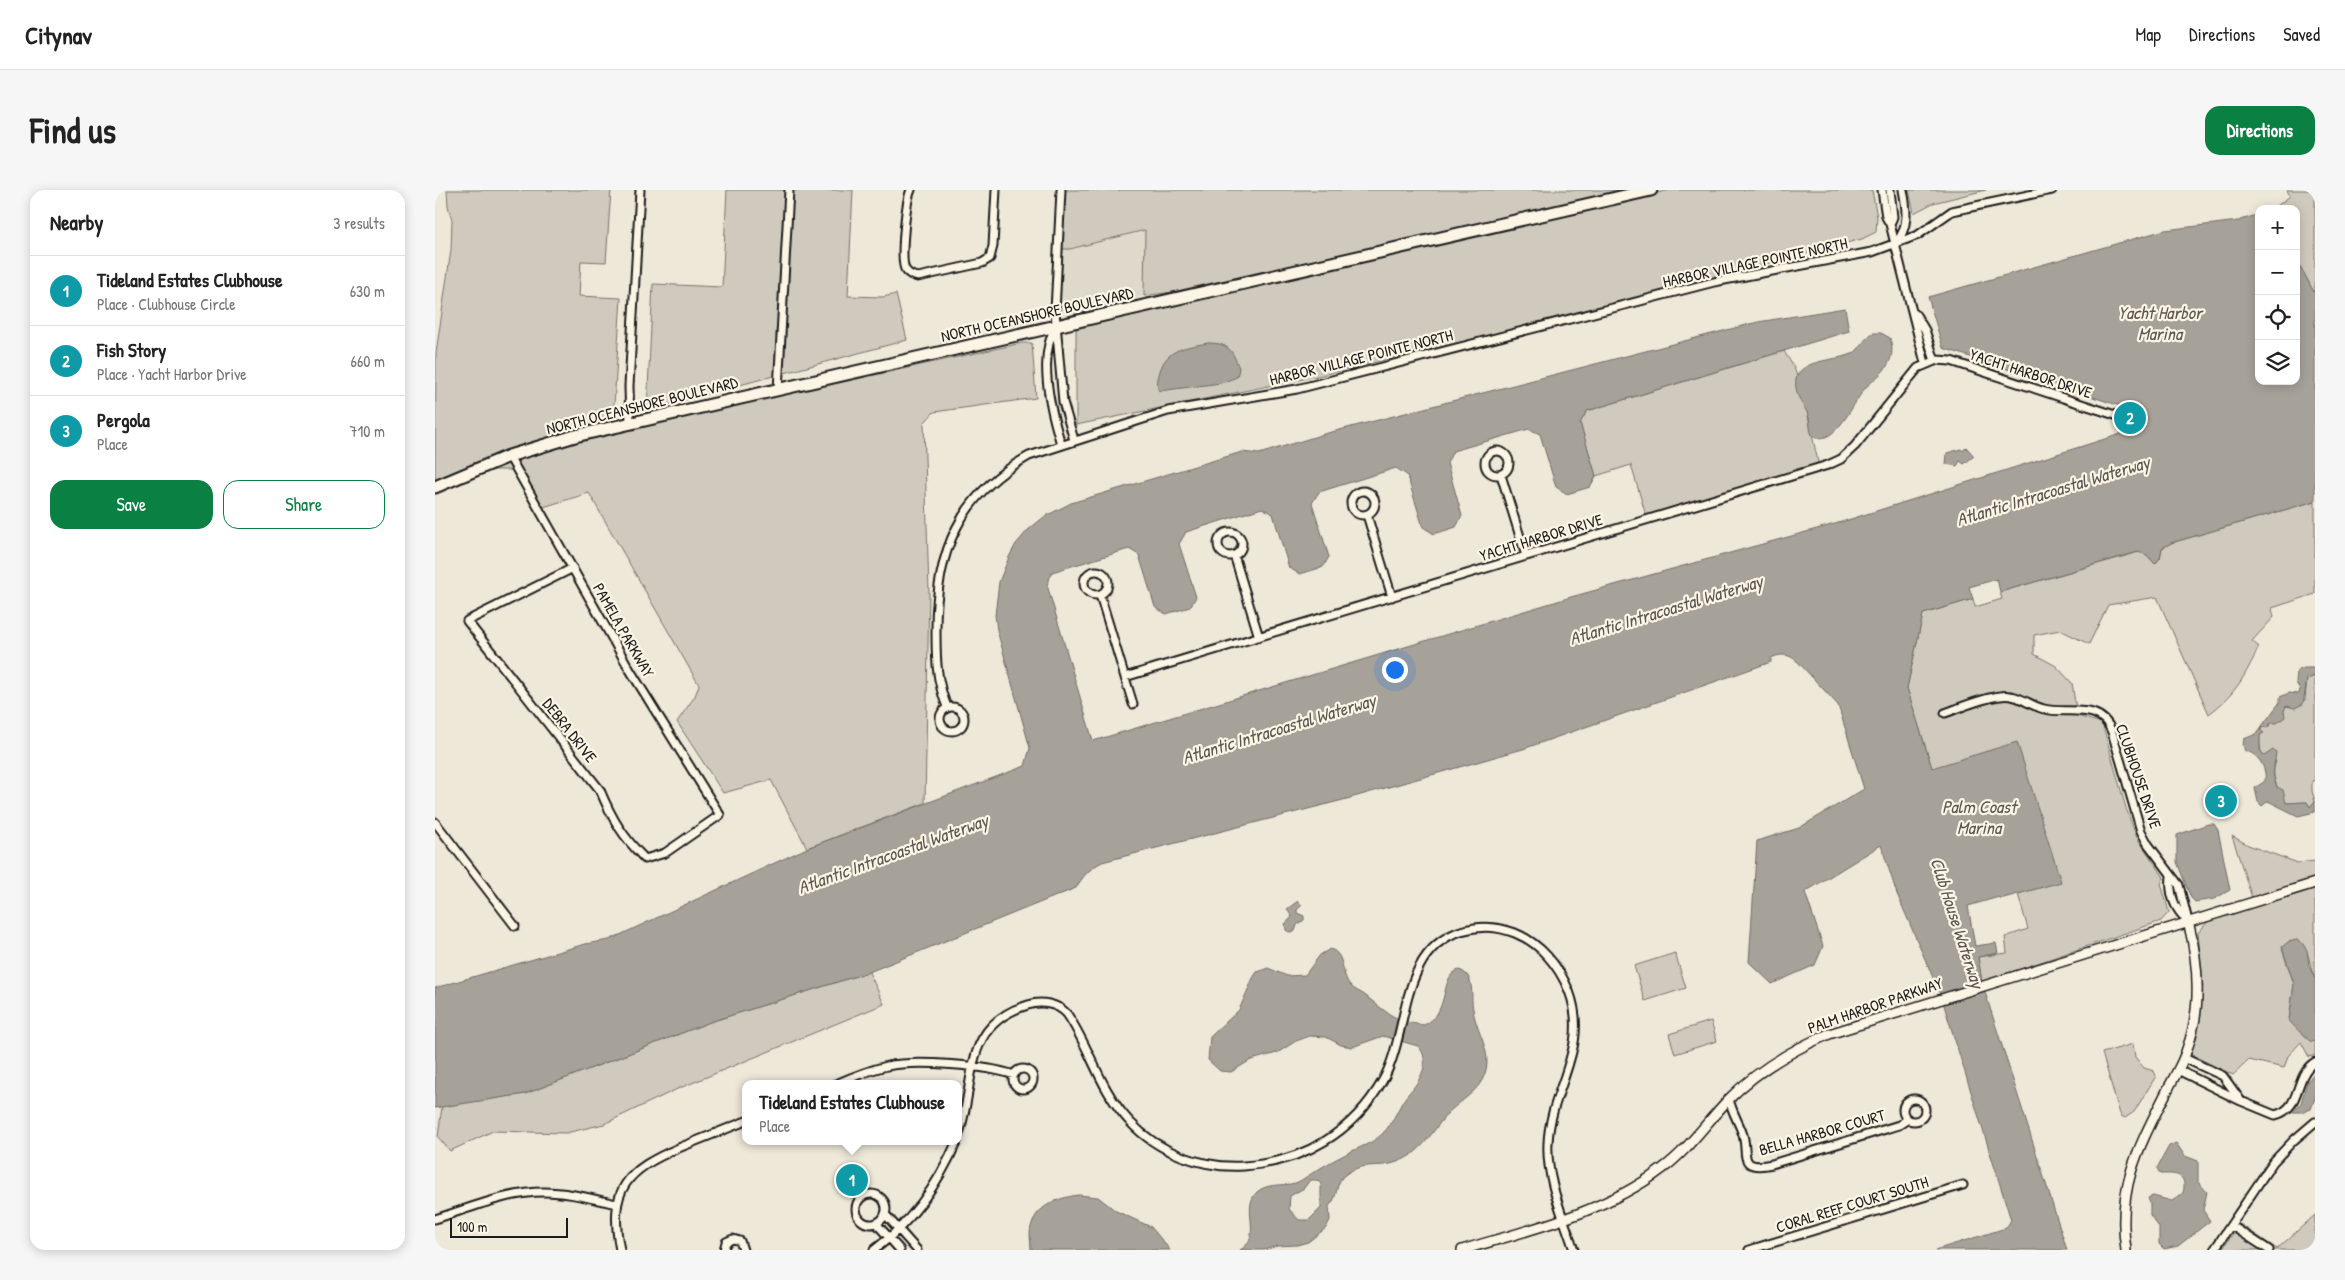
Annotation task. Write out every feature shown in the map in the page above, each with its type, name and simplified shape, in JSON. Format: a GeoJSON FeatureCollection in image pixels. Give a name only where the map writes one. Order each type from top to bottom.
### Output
{"type":"FeatureCollection","features":[{"type":"Feature","properties":{"kind":"main road","name":"NORTH OCEANSHORE BOULEVARD"},"geometry":{"type":"LineString","coordinates":[[435,487],[509,456],[575,436],[1651,190]]}},
{"type":"Feature","properties":{"kind":"street"},"geometry":{"type":"LineString","coordinates":[[630,424],[629,386],[640,190]]}},
{"type":"Feature","properties":{"kind":"street"},"geometry":{"type":"LineString","coordinates":[[778,390],[789,190]]}},
{"type":"Feature","properties":{"kind":"street"},"geometry":{"type":"LineString","coordinates":[[911,190],[907,201],[903,260],[908,273],[915,276],[923,276],[981,263],[990,258],[993,246],[996,190]]}},
{"type":"Feature","properties":{"kind":"street"},"geometry":{"type":"LineString","coordinates":[[1061,190],[1054,298],[1065,409],[1074,440]]}},
{"type":"Feature","properties":{"kind":"street"},"geometry":{"type":"LineString","coordinates":[[1881,190],[1886,217],[1890,224],[1894,245],[1914,311],[1916,332],[1925,364]]}},
{"type":"Feature","properties":{"kind":"street"},"geometry":{"type":"LineString","coordinates":[[1890,190],[1893,217],[1890,224]]}},
{"type":"Feature","properties":{"kind":"street"},"geometry":{"type":"LineString","coordinates":[[1894,245],[1906,228],[1903,190]]}},
{"type":"Feature","properties":{"kind":"street","name":"HARBOR VILLAGE POINTE NORTH"},"geometry":{"type":"LineString","coordinates":[[947,707],[936,676],[936,601],[939,576],[948,545],[965,513],[994,480],[1029,456],[1061,444],[1174,410],[1297,389],[1714,282],[1863,254],[1894,245],[1922,233],[1952,211],[2052,190]]}},
{"type":"Feature","properties":{"kind":"street"},"geometry":{"type":"LineString","coordinates":[[1893,206],[1905,203]]}},
{"type":"Feature","properties":{"kind":"street"},"geometry":{"type":"LineString","coordinates":[[1914,311],[1925,330],[1935,361]]}},
{"type":"Feature","properties":{"kind":"street"},"geometry":{"type":"LineString","coordinates":[[1056,326],[1048,343],[1048,370],[1052,412],[1061,444]]}},
{"type":"Feature","properties":{"kind":"street","name":"YACHT HARBOR DRIVE"},"geometry":{"type":"LineString","coordinates":[[1125,678],[1833,463],[1852,449],[1916,369],[1935,361],[1951,361],[2118,416]]}},
{"type":"Feature","properties":{"kind":"street","name":"PAMELA PARKWAY"},"geometry":{"type":"LineString","coordinates":[[509,456],[630,670],[720,815],[665,853],[645,859]]}},
{"type":"Feature","properties":{"kind":"street"},"geometry":{"type":"LineString","coordinates":[[1501,475],[1526,556]]}},
{"type":"Feature","properties":{"kind":"street"},"geometry":{"type":"LineString","coordinates":[[1367,515],[1392,597]]}},
{"type":"Feature","properties":{"kind":"street"},"geometry":{"type":"LineString","coordinates":[[1234,555],[1259,637]]}},
{"type":"Feature","properties":{"kind":"street","name":"DEBRA DRIVE"},"geometry":{"type":"LineString","coordinates":[[573,568],[467,621],[600,790],[608,809],[625,839],[645,859]]}},
{"type":"Feature","properties":{"kind":"street"},"geometry":{"type":"LineString","coordinates":[[1100,595],[1133,704]]}},
{"type":"Feature","properties":{"kind":"street","name":"CLUBHOUSE DRIVE"},"geometry":{"type":"LineString","coordinates":[[1945,713],[1995,697],[2009,696],[2019,698],[2044,709],[2084,710],[2106,722],[2112,732],[2141,831],[2179,885],[2195,954],[2198,988],[2193,1027],[2184,1058],[2143,1138],[2130,1172],[2124,1213],[2126,1250]]}},
{"type":"Feature","properties":{"kind":"street"},"geometry":{"type":"LineString","coordinates":[[435,822],[515,926]]}},
{"type":"Feature","properties":{"kind":"street","name":"PALM HARBOR PARKWAY"},"geometry":{"type":"LineString","coordinates":[[1463,1250],[1564,1219],[1614,1199],[1657,1173],[1678,1156],[1729,1100],[1769,1066],[1819,1038],[1931,1001],[2315,883]]}},
{"type":"Feature","properties":{"kind":"street"},"geometry":{"type":"LineString","coordinates":[[962,1123],[968,1102],[973,1067],[982,1037],[989,1027],[1001,1016],[1030,1004],[1055,1005],[1065,1011],[1109,1097],[1138,1130],[1166,1149],[1194,1160],[1220,1166],[1274,1163],[1296,1157],[1341,1132],[1363,1110],[1375,1094],[1386,1074],[1393,1055],[1417,970],[1425,957],[1446,938],[1465,930],[1485,926],[1510,931],[1532,943],[1553,962],[1568,989],[1575,1023],[1571,1059],[1551,1122],[1548,1143],[1551,1175],[1574,1250]]}},
{"type":"Feature","properties":{"kind":"street"},"geometry":{"type":"LineString","coordinates":[[2184,1058],[2223,1076],[2241,1101]]}},
{"type":"Feature","properties":{"kind":"street"},"geometry":{"type":"LineString","coordinates":[[2178,1070],[2272,1115],[2285,1112],[2293,1104],[2304,1071],[2315,1062]]}},
{"type":"Feature","properties":{"kind":"street"},"geometry":{"type":"LineString","coordinates":[[847,1080],[873,1070],[896,1065],[992,1068],[1013,1075]]}},
{"type":"Feature","properties":{"kind":"street","name":"BELLA HARBOR COURT"},"geometry":{"type":"LineString","coordinates":[[1729,1100],[1732,1114],[1744,1135],[1745,1155],[1749,1162],[1758,1166],[1772,1164],[1899,1125],[1907,1119]]}},
{"type":"Feature","properties":{"kind":"street"},"geometry":{"type":"LineString","coordinates":[[2214,1250],[2232,1226],[2273,1162],[2315,1122]]}},
{"type":"Feature","properties":{"kind":"street"},"geometry":{"type":"LineString","coordinates":[[620,1250],[615,1222],[617,1204],[629,1179],[647,1162],[742,1123]]}},
{"type":"Feature","properties":{"kind":"street"},"geometry":{"type":"LineString","coordinates":[[874,1250],[898,1229],[932,1188],[955,1145]]}},
{"type":"Feature","properties":{"kind":"street","name":"CORAL REEF COURT SOUTH"},"geometry":{"type":"LineString","coordinates":[[1749,1250],[1963,1185]]}},
{"type":"Feature","properties":{"kind":"street"},"geometry":{"type":"LineString","coordinates":[[435,1219],[491,1200],[533,1192],[564,1193],[617,1204]]}},
{"type":"Feature","properties":{"kind":"street"},"geometry":{"type":"LineString","coordinates":[[885,1214],[876,1223],[866,1223],[857,1215],[856,1206],[861,1198],[871,1194],[880,1197],[885,1205],[885,1214],[917,1250]]}},
{"type":"Feature","properties":{"kind":"street"},"geometry":{"type":"LineString","coordinates":[[876,1223],[900,1250]]}},
{"type":"Feature","properties":{"kind":"street"},"geometry":{"type":"LineString","coordinates":[[2232,1226],[2269,1250]]}},
{"type":"Feature","properties":{"kind":"street"},"geometry":{"type":"LineString","coordinates":[[724,1250],[727,1242],[733,1239],[740,1241],[743,1250]]}},
{"type":"Feature","properties":{"kind":"shaded area"},"geometry":{"type":"Polygon","coordinates":[[[447,190],[611,190],[606,262],[581,261],[579,296],[621,298],[613,420],[572,429],[435,482],[436,353],[451,250],[452,220],[448,206],[447,190]]]}},
{"type":"Feature","properties":{"kind":"shaded area"},"geometry":{"type":"Polygon","coordinates":[[[727,190],[853,190],[848,296],[883,297],[896,294],[907,340],[647,410],[653,284],[722,287],[727,190]]]}},
{"type":"Feature","properties":{"kind":"shaded area"},"geometry":{"type":"Polygon","coordinates":[[[1065,190],[1633,190],[1200,288],[1144,296],[1145,230],[1070,249],[1060,249],[1065,190]]]}},
{"type":"Feature","properties":{"kind":"shaded area"},"geometry":{"type":"Polygon","coordinates":[[[1670,190],[1872,190],[1877,217],[1876,232],[1862,239],[1511,330],[1318,376],[1076,425],[1076,329],[1202,296],[1670,190]]]}},
{"type":"Feature","properties":{"kind":"shaded area"},"geometry":{"type":"Polygon","coordinates":[[[1909,190],[1986,190],[1933,203],[1914,213],[1909,190]]]}},
{"type":"Feature","properties":{"kind":"shaded area"},"geometry":{"type":"Polygon","coordinates":[[[2287,190],[2315,190],[2315,294],[2300,266],[2300,205],[2278,205],[2290,196],[2287,190]]]}},
{"type":"Feature","properties":{"kind":"shaded area"},"geometry":{"type":"Polygon","coordinates":[[[1145,230],[1144,296],[1071,315],[1062,311],[1057,302],[1060,249],[1070,249],[1145,230]]]}},
{"type":"Feature","properties":{"kind":"shaded area"},"geometry":{"type":"Polygon","coordinates":[[[1022,343],[1032,343],[1036,398],[934,412],[924,423],[929,593],[925,803],[807,848],[771,780],[723,793],[677,722],[695,696],[699,685],[589,493],[540,508],[516,470],[486,470],[576,440],[1022,343]]]}},
{"type":"Feature","properties":{"kind":"shaded area"},"geometry":{"type":"Polygon","coordinates":[[[1784,351],[1794,367],[1801,400],[1806,407],[1820,471],[1648,522],[1631,465],[1596,476],[1580,423],[1587,411],[1784,351]]]}},
{"type":"Feature","properties":{"kind":"shaded area"},"geometry":{"type":"Polygon","coordinates":[[[2315,501],[2315,594],[2272,608],[2274,617],[2252,641],[2259,647],[2244,676],[2227,699],[2209,714],[2157,597],[2108,605],[2089,644],[2060,630],[2034,635],[2034,654],[2056,666],[2072,683],[2077,716],[2102,723],[2126,808],[2137,838],[2164,878],[2161,883],[2169,912],[2161,921],[1982,982],[1978,957],[2007,953],[2005,937],[2028,929],[2018,894],[2061,881],[1932,768],[1907,688],[1923,614],[1973,599],[1975,607],[2002,599],[2000,592],[2139,552],[2147,555],[2155,564],[2160,558],[2162,548],[2171,543],[2315,501]]]}},
{"type":"Feature","properties":{"kind":"shaded area"},"geometry":{"type":"Polygon","coordinates":[[[2315,676],[2315,780],[2312,781],[2312,791],[2315,801],[2310,807],[2307,802],[2286,803],[2274,778],[2276,761],[2263,756],[2260,737],[2263,726],[2268,727],[2286,706],[2305,700],[2307,679],[2315,676]]]}},
{"type":"Feature","properties":{"kind":"shaded area"},"geometry":{"type":"Polygon","coordinates":[[[2232,836],[2248,845],[2298,863],[2315,861],[2315,879],[2252,898],[2232,836]]]}},
{"type":"Feature","properties":{"kind":"shaded area"},"geometry":{"type":"Polygon","coordinates":[[[2315,888],[2315,979],[2307,952],[2301,943],[2297,940],[2282,949],[2294,984],[2289,1020],[2306,1037],[2315,1042],[2315,1055],[2309,1057],[2301,1042],[2288,1056],[2284,1068],[2249,1060],[2233,1075],[2190,1054],[2196,1035],[2203,985],[2198,933],[2208,921],[2315,888]]]}},
{"type":"Feature","properties":{"kind":"shaded area"},"geometry":{"type":"Polygon","coordinates":[[[1675,953],[1686,988],[1645,1001],[1634,966],[1675,953]]]}},
{"type":"Feature","properties":{"kind":"shaded area"},"geometry":{"type":"Polygon","coordinates":[[[869,972],[884,1004],[675,1090],[604,1124],[566,1133],[493,1131],[450,1151],[438,1137],[442,1106],[525,1094],[710,1022],[869,972]]]}},
{"type":"Feature","properties":{"kind":"shaded area"},"geometry":{"type":"Polygon","coordinates":[[[1711,1021],[1717,1041],[1675,1054],[1669,1034],[1711,1021]]]}},
{"type":"Feature","properties":{"kind":"shaded area"},"geometry":{"type":"Polygon","coordinates":[[[2133,1044],[2135,1057],[2144,1068],[2154,1071],[2156,1076],[2134,1112],[2125,1118],[2121,1116],[2119,1111],[2102,1053],[2133,1044]]]}},
{"type":"Feature","properties":{"kind":"shaded area"},"geometry":{"type":"Polygon","coordinates":[[[2315,1215],[2315,1250],[2221,1250],[2240,1224],[2277,1249],[2315,1215]]]}},
{"type":"Feature","properties":{"kind":"water"},"geometry":{"type":"Polygon","coordinates":[[[2255,215],[2255,385],[2300,385],[2300,266],[2315,294],[2315,501],[2171,543],[2162,548],[2160,558],[2155,564],[2147,555],[2138,552],[2000,592],[1997,579],[1969,587],[1973,599],[1923,614],[1907,688],[1932,768],[2017,742],[2061,882],[1968,906],[1975,946],[1996,943],[1998,953],[1978,957],[1982,982],[1940,994],[1897,894],[1881,845],[1805,892],[1823,946],[1815,965],[1772,984],[1749,962],[1757,841],[1799,828],[1864,789],[1838,705],[1798,662],[1792,657],[1779,655],[1771,658],[1771,662],[1523,749],[1343,800],[1102,862],[1087,873],[1076,888],[869,972],[710,1022],[525,1094],[435,1108],[435,988],[585,944],[609,940],[807,848],[1025,766],[1030,748],[997,630],[995,615],[999,582],[1016,544],[1028,530],[1044,517],[1071,503],[1242,452],[1259,454],[1324,434],[1758,322],[1845,308],[1849,331],[1587,411],[1580,423],[1596,476],[1590,487],[1567,494],[1556,487],[1540,434],[1529,429],[1453,451],[1447,463],[1462,516],[1456,527],[1434,534],[1423,527],[1407,475],[1396,468],[1319,492],[1312,503],[1329,557],[1323,567],[1300,574],[1289,568],[1273,514],[1262,508],[1186,532],[1179,544],[1196,597],[1190,607],[1166,614],[1155,607],[1139,555],[1129,549],[1052,572],[1047,585],[1093,741],[1571,597],[1835,524],[2143,427],[2142,422],[2147,420],[2145,414],[1943,348],[1928,297],[2165,230],[2238,221],[2255,215]]]}},
{"type":"Feature","properties":{"kind":"water"},"geometry":{"type":"Polygon","coordinates":[[[1873,333],[1881,333],[1890,338],[1892,352],[1888,365],[1863,391],[1839,426],[1827,436],[1816,438],[1812,434],[1808,415],[1799,398],[1796,385],[1797,376],[1811,364],[1852,354],[1873,333]]]}},
{"type":"Feature","properties":{"kind":"water"},"geometry":{"type":"Polygon","coordinates":[[[1208,343],[1221,344],[1232,352],[1239,368],[1237,377],[1221,383],[1159,391],[1157,384],[1160,371],[1167,357],[1179,350],[1208,343]]]}},
{"type":"Feature","properties":{"kind":"water"},"geometry":{"type":"Polygon","coordinates":[[[1966,447],[1974,456],[1964,464],[1960,461],[1957,466],[1946,464],[1947,453],[1961,449],[1963,451],[1966,447]]]}},
{"type":"Feature","properties":{"kind":"water"},"geometry":{"type":"Polygon","coordinates":[[[2304,668],[2315,668],[2315,676],[2307,679],[2303,704],[2295,708],[2286,706],[2284,711],[2285,717],[2277,723],[2271,723],[2267,728],[2263,727],[2260,730],[2264,733],[2260,735],[2260,750],[2264,756],[2273,750],[2276,752],[2273,774],[2277,787],[2283,790],[2286,803],[2307,802],[2310,807],[2315,801],[2315,812],[2298,816],[2268,801],[2262,806],[2258,802],[2255,788],[2265,781],[2265,771],[2258,758],[2245,751],[2243,745],[2244,739],[2256,734],[2280,702],[2280,697],[2289,693],[2299,694],[2300,689],[2296,683],[2297,671],[2304,668]]]}},
{"type":"Feature","properties":{"kind":"water"},"geometry":{"type":"Polygon","coordinates":[[[2208,824],[2214,824],[2218,830],[2230,890],[2214,899],[2195,902],[2191,898],[2177,862],[2177,835],[2208,824]]]}},
{"type":"Feature","properties":{"kind":"water"},"geometry":{"type":"Polygon","coordinates":[[[1298,901],[1302,905],[1297,910],[1297,913],[1304,916],[1304,920],[1297,925],[1295,931],[1289,932],[1286,930],[1285,924],[1292,917],[1287,909],[1298,901]]]}},
{"type":"Feature","properties":{"kind":"water"},"geometry":{"type":"Polygon","coordinates":[[[2297,940],[2307,950],[2309,966],[2315,979],[2315,1042],[2310,1041],[2289,1020],[2294,984],[2282,947],[2288,942],[2297,940]]]}},
{"type":"Feature","properties":{"kind":"water"},"geometry":{"type":"Polygon","coordinates":[[[1330,949],[1335,951],[1341,959],[1345,975],[1352,987],[1392,1016],[1414,1024],[1424,1025],[1432,1019],[1442,1004],[1446,986],[1453,973],[1459,970],[1464,973],[1470,981],[1474,1016],[1486,1050],[1487,1064],[1485,1073],[1478,1087],[1448,1113],[1414,1153],[1390,1164],[1365,1166],[1353,1170],[1342,1177],[1334,1199],[1329,1206],[1330,1220],[1326,1228],[1308,1242],[1297,1245],[1277,1246],[1264,1250],[1240,1250],[1247,1244],[1250,1238],[1252,1199],[1257,1192],[1267,1187],[1300,1181],[1328,1163],[1370,1143],[1390,1124],[1423,1071],[1424,1058],[1418,1046],[1383,1036],[1352,1047],[1341,1045],[1326,1037],[1310,1036],[1296,1041],[1277,1053],[1251,1060],[1231,1072],[1220,1071],[1208,1060],[1210,1037],[1239,1010],[1257,972],[1268,968],[1287,976],[1305,975],[1320,955],[1330,949]],[[1310,1180],[1304,1188],[1290,1196],[1289,1209],[1299,1220],[1309,1220],[1321,1208],[1321,1184],[1317,1180],[1310,1180]]]}},
{"type":"Feature","properties":{"kind":"water"},"geometry":{"type":"Polygon","coordinates":[[[1984,989],[2067,1250],[1935,1250],[2006,1228],[2011,1220],[1943,1002],[1984,989]]]}},
{"type":"Feature","properties":{"kind":"water"},"geometry":{"type":"Polygon","coordinates":[[[2315,1072],[2315,1098],[2311,1109],[2304,1112],[2293,1112],[2301,1103],[2307,1082],[2315,1072]]]}},
{"type":"Feature","properties":{"kind":"water"},"geometry":{"type":"Polygon","coordinates":[[[2176,1143],[2185,1156],[2198,1161],[2198,1182],[2207,1192],[2203,1210],[2210,1221],[2178,1246],[2164,1249],[2159,1244],[2159,1227],[2150,1215],[2148,1198],[2153,1196],[2172,1201],[2183,1193],[2182,1178],[2175,1174],[2160,1174],[2157,1168],[2169,1146],[2176,1143]]]}},
{"type":"Feature","properties":{"kind":"water"},"geometry":{"type":"Polygon","coordinates":[[[1078,1195],[1098,1197],[1116,1211],[1151,1227],[1170,1250],[1031,1250],[1031,1225],[1040,1211],[1053,1202],[1078,1195]]]}},
{"type":"Feature","properties":{"kind":"place","name":"Fish Story"},"geometry":{"type":"Point","coordinates":[2130,418]}},
{"type":"Feature","properties":{"kind":"place","name":"Pergola"},"geometry":{"type":"Point","coordinates":[2221,801]}},
{"type":"Feature","properties":{"kind":"place","name":"Tideland Estates Clubhouse"},"geometry":{"type":"Point","coordinates":[852,1180]}},
{"type":"Feature","properties":{"kind":"water label","name":"Yacht Harbor Marina"},"geometry":{"type":"Point","coordinates":[2160,323]}},
{"type":"Feature","properties":{"kind":"water label","name":"Atlantic Intracoastal Waterway"},"geometry":{"type":"Point","coordinates":[2053,491]}},
{"type":"Feature","properties":{"kind":"water label","name":"Atlantic Intracoastal Waterway"},"geometry":{"type":"Point","coordinates":[1666,610]}},
{"type":"Feature","properties":{"kind":"water label","name":"Atlantic Intracoastal Waterway"},"geometry":{"type":"Point","coordinates":[1279,729]}},
{"type":"Feature","properties":{"kind":"water label","name":"Palm Coast Marina"},"geometry":{"type":"Point","coordinates":[1979,818]}},
{"type":"Feature","properties":{"kind":"water label","name":"Atlantic Intracoastal Waterway"},"geometry":{"type":"Point","coordinates":[893,854]}},
{"type":"Feature","properties":{"kind":"water label","name":"Club House Waterway"},"geometry":{"type":"Point","coordinates":[1957,923]}}]}
